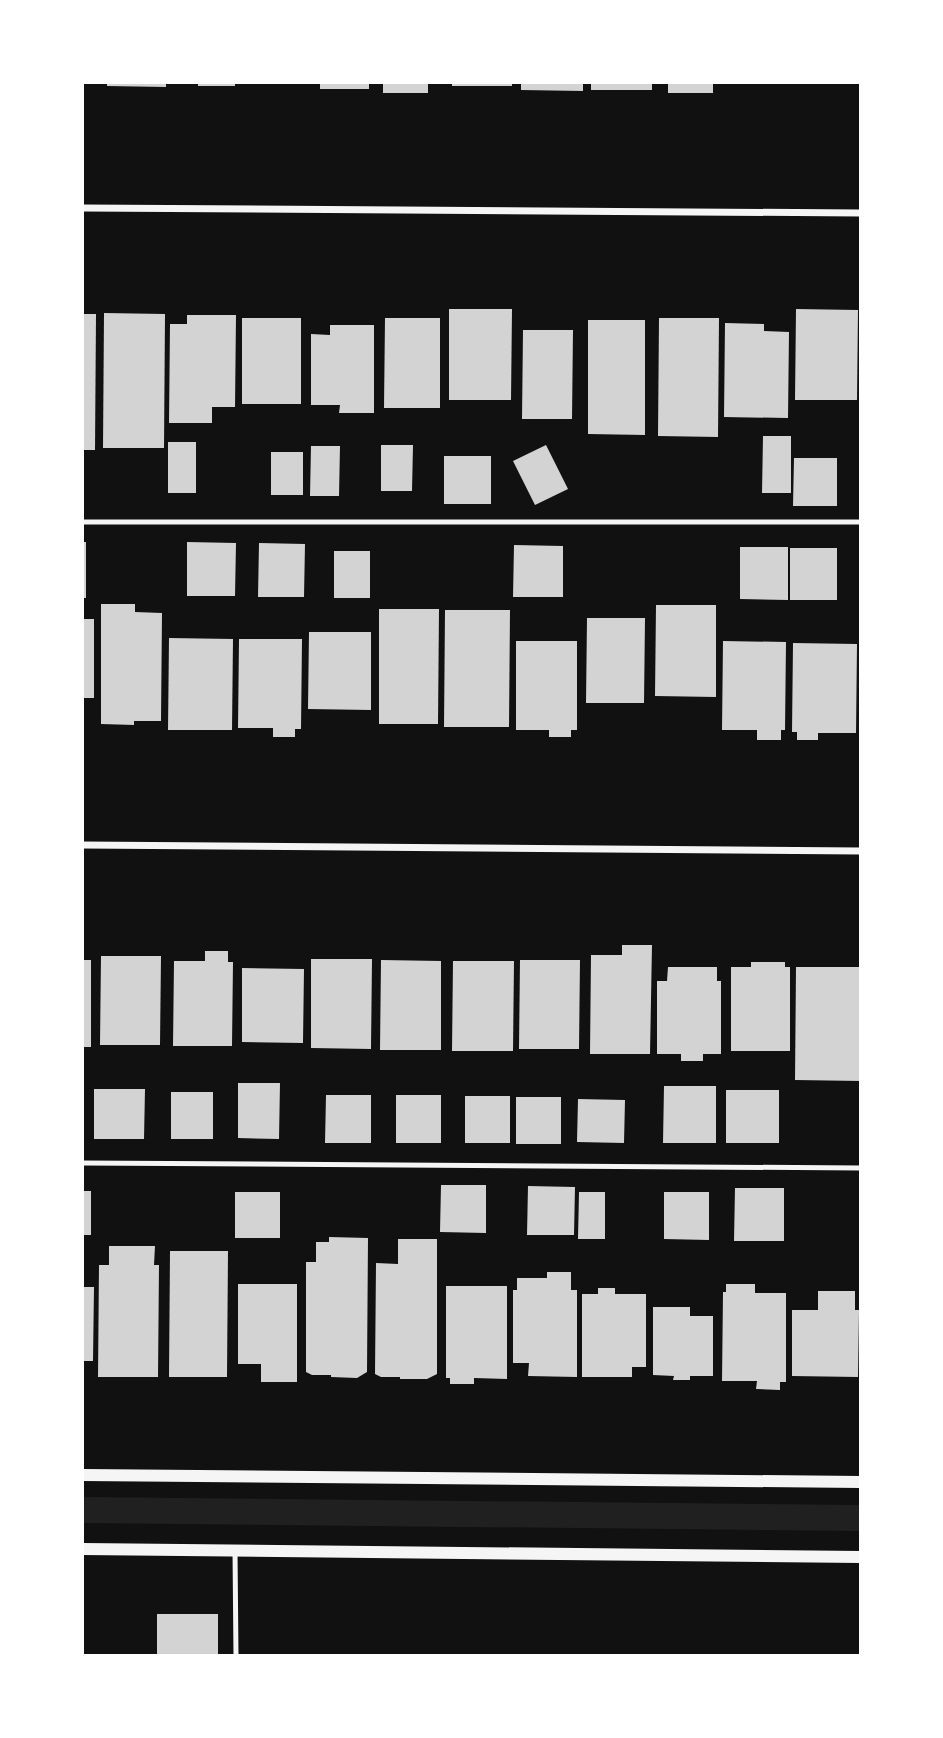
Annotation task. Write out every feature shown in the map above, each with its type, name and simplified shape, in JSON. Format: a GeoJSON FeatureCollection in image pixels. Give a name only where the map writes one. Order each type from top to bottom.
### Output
{"type":"FeatureCollection","features":[{"type":"Feature","properties":{"kind":"street"},"geometry":{"type":"LineString","coordinates":[[82,208],[861,213]]}},
{"type":"Feature","properties":{"kind":"street"},"geometry":{"type":"LineString","coordinates":[[82,845],[861,852]]}},
{"type":"Feature","properties":{"kind":"street"},"geometry":{"type":"LineString","coordinates":[[82,1475],[861,1482]]}},
{"type":"Feature","properties":{"kind":"street"},"geometry":{"type":"LineString","coordinates":[[82,1549],[861,1557]]}},
{"type":"Feature","properties":{"kind":"lane"},"geometry":{"type":"LineString","coordinates":[[82,522],[861,522]]}},
{"type":"Feature","properties":{"kind":"lane"},"geometry":{"type":"LineString","coordinates":[[82,1163],[861,1168]]}},
{"type":"Feature","properties":{"kind":"lane"},"geometry":{"type":"LineString","coordinates":[[235,1551],[236,1656]]}},
{"type":"Feature","properties":{"kind":"shaded area"},"geometry":{"type":"Polygon","coordinates":[[[82,1497],[861,1505],[861,1531],[82,1523],[82,1497]]]}},
{"type":"Feature","properties":{"kind":"building"},"geometry":{"type":"Polygon","coordinates":[[[107,82],[166,82],[166,87],[107,86],[107,82]]]}},
{"type":"Feature","properties":{"kind":"building"},"geometry":{"type":"Polygon","coordinates":[[[198,82],[235,82],[235,86],[198,86],[198,82]]]}},
{"type":"Feature","properties":{"kind":"building"},"geometry":{"type":"Polygon","coordinates":[[[320,82],[369,82],[369,89],[320,89],[320,82]]]}},
{"type":"Feature","properties":{"kind":"building"},"geometry":{"type":"Polygon","coordinates":[[[383,82],[428,82],[428,93],[383,93],[383,82]]]}},
{"type":"Feature","properties":{"kind":"building"},"geometry":{"type":"Polygon","coordinates":[[[452,82],[512,82],[512,86],[452,86],[452,82]]]}},
{"type":"Feature","properties":{"kind":"building"},"geometry":{"type":"Polygon","coordinates":[[[521,82],[583,82],[583,91],[521,90],[521,82]]]}},
{"type":"Feature","properties":{"kind":"building"},"geometry":{"type":"Polygon","coordinates":[[[591,82],[652,82],[652,90],[591,90],[591,82]]]}},
{"type":"Feature","properties":{"kind":"building"},"geometry":{"type":"Polygon","coordinates":[[[668,82],[713,82],[713,93],[668,93],[668,82]]]}},
{"type":"Feature","properties":{"kind":"building"},"geometry":{"type":"Polygon","coordinates":[[[449,309],[512,309],[511,400],[449,400],[449,309]]]}},
{"type":"Feature","properties":{"kind":"building"},"geometry":{"type":"Polygon","coordinates":[[[796,309],[858,310],[857,400],[795,400],[796,309]]]}},
{"type":"Feature","properties":{"kind":"building"},"geometry":{"type":"Polygon","coordinates":[[[104,313],[165,314],[164,448],[103,448],[104,313]]]}},
{"type":"Feature","properties":{"kind":"building"},"geometry":{"type":"Polygon","coordinates":[[[82,314],[96,314],[95,450],[82,450],[82,314]]]}},
{"type":"Feature","properties":{"kind":"building"},"geometry":{"type":"Polygon","coordinates":[[[187,315],[236,315],[235,407],[212,407],[212,423],[169,423],[170,324],[187,324],[187,315]]]}},
{"type":"Feature","properties":{"kind":"building"},"geometry":{"type":"Polygon","coordinates":[[[242,318],[301,318],[301,404],[242,404],[242,318]]]}},
{"type":"Feature","properties":{"kind":"building"},"geometry":{"type":"Polygon","coordinates":[[[385,318],[440,318],[440,408],[384,408],[385,318]]]}},
{"type":"Feature","properties":{"kind":"building"},"geometry":{"type":"Polygon","coordinates":[[[659,318],[719,318],[718,437],[658,436],[659,318]]]}},
{"type":"Feature","properties":{"kind":"building"},"geometry":{"type":"Polygon","coordinates":[[[588,320],[645,320],[645,435],[588,434],[588,320]]]}},
{"type":"Feature","properties":{"kind":"building"},"geometry":{"type":"Polygon","coordinates":[[[725,323],[764,324],[764,331],[789,332],[788,418],[724,417],[725,323]]]}},
{"type":"Feature","properties":{"kind":"building"},"geometry":{"type":"Polygon","coordinates":[[[330,325],[374,325],[374,413],[339,413],[340,405],[311,405],[311,334],[330,335],[330,325]]]}},
{"type":"Feature","properties":{"kind":"building"},"geometry":{"type":"Polygon","coordinates":[[[523,330],[573,330],[572,419],[522,419],[523,330]]]}},
{"type":"Feature","properties":{"kind":"building"},"geometry":{"type":"Polygon","coordinates":[[[763,436],[791,436],[791,493],[762,493],[763,436]]]}},
{"type":"Feature","properties":{"kind":"building"},"geometry":{"type":"Polygon","coordinates":[[[168,442],[196,442],[196,493],[168,493],[168,442]]]}},
{"type":"Feature","properties":{"kind":"building"},"geometry":{"type":"Polygon","coordinates":[[[381,445],[413,445],[412,491],[381,491],[381,445]]]}},
{"type":"Feature","properties":{"kind":"building"},"geometry":{"type":"Polygon","coordinates":[[[546,445],[568,489],[535,505],[513,461],[546,445]]]}},
{"type":"Feature","properties":{"kind":"building"},"geometry":{"type":"Polygon","coordinates":[[[311,446],[340,446],[339,496],[310,496],[311,446]]]}},
{"type":"Feature","properties":{"kind":"building"},"geometry":{"type":"Polygon","coordinates":[[[271,452],[303,452],[303,495],[271,495],[271,452]]]}},
{"type":"Feature","properties":{"kind":"building"},"geometry":{"type":"Polygon","coordinates":[[[444,456],[491,456],[491,504],[444,504],[444,456]]]}},
{"type":"Feature","properties":{"kind":"building"},"geometry":{"type":"Polygon","coordinates":[[[794,458],[837,458],[837,506],[793,506],[794,458]]]}},
{"type":"Feature","properties":{"kind":"building"},"geometry":{"type":"Polygon","coordinates":[[[82,542],[86,542],[86,598],[82,598],[82,542]]]}},
{"type":"Feature","properties":{"kind":"building"},"geometry":{"type":"Polygon","coordinates":[[[187,542],[236,543],[235,596],[187,596],[187,542]]]}},
{"type":"Feature","properties":{"kind":"building"},"geometry":{"type":"Polygon","coordinates":[[[259,543],[305,544],[304,597],[258,597],[259,543]]]}},
{"type":"Feature","properties":{"kind":"building"},"geometry":{"type":"Polygon","coordinates":[[[514,545],[563,546],[563,597],[513,597],[514,545]]]}},
{"type":"Feature","properties":{"kind":"building"},"geometry":{"type":"Polygon","coordinates":[[[740,547],[788,547],[788,600],[740,599],[740,547]]]}},
{"type":"Feature","properties":{"kind":"building"},"geometry":{"type":"Polygon","coordinates":[[[790,548],[837,548],[837,600],[790,600],[790,548]]]}},
{"type":"Feature","properties":{"kind":"building"},"geometry":{"type":"Polygon","coordinates":[[[334,551],[370,551],[370,598],[334,598],[334,551]]]}},
{"type":"Feature","properties":{"kind":"building"},"geometry":{"type":"Polygon","coordinates":[[[101,604],[135,604],[135,612],[162,613],[161,721],[134,721],[134,725],[101,724],[101,604]]]}},
{"type":"Feature","properties":{"kind":"building"},"geometry":{"type":"Polygon","coordinates":[[[656,605],[716,605],[716,697],[655,696],[656,605]]]}},
{"type":"Feature","properties":{"kind":"building"},"geometry":{"type":"Polygon","coordinates":[[[379,609],[439,609],[438,724],[379,724],[379,609]]]}},
{"type":"Feature","properties":{"kind":"building"},"geometry":{"type":"Polygon","coordinates":[[[445,610],[510,610],[509,727],[444,727],[445,610]]]}},
{"type":"Feature","properties":{"kind":"building"},"geometry":{"type":"Polygon","coordinates":[[[587,618],[645,618],[644,703],[586,703],[587,618]]]}},
{"type":"Feature","properties":{"kind":"building"},"geometry":{"type":"Polygon","coordinates":[[[82,619],[94,619],[94,698],[82,698],[82,619]]]}},
{"type":"Feature","properties":{"kind":"building"},"geometry":{"type":"Polygon","coordinates":[[[309,632],[371,632],[371,710],[308,709],[309,632]]]}},
{"type":"Feature","properties":{"kind":"building"},"geometry":{"type":"Polygon","coordinates":[[[169,638],[233,639],[232,730],[168,730],[169,638]]]}},
{"type":"Feature","properties":{"kind":"building"},"geometry":{"type":"Polygon","coordinates":[[[239,639],[302,639],[301,729],[295,729],[295,737],[273,737],[273,728],[238,728],[239,639]]]}},
{"type":"Feature","properties":{"kind":"building"},"geometry":{"type":"Polygon","coordinates":[[[516,641],[577,641],[577,730],[571,730],[571,737],[549,737],[549,730],[516,730],[516,641]]]}},
{"type":"Feature","properties":{"kind":"building"},"geometry":{"type":"Polygon","coordinates":[[[723,641],[786,642],[785,730],[781,730],[781,740],[757,740],[757,730],[722,730],[723,641]]]}},
{"type":"Feature","properties":{"kind":"building"},"geometry":{"type":"Polygon","coordinates":[[[793,643],[857,644],[856,733],[818,733],[818,740],[797,740],[797,732],[792,732],[793,643]]]}},
{"type":"Feature","properties":{"kind":"building"},"geometry":{"type":"Polygon","coordinates":[[[622,945],[652,945],[650,1054],[590,1054],[591,955],[622,955],[622,945]]]}},
{"type":"Feature","properties":{"kind":"building"},"geometry":{"type":"Polygon","coordinates":[[[205,951],[228,951],[228,962],[233,962],[232,1046],[173,1046],[174,961],[205,961],[205,951]]]}},
{"type":"Feature","properties":{"kind":"building"},"geometry":{"type":"Polygon","coordinates":[[[101,956],[161,956],[160,1045],[100,1045],[101,956]]]}},
{"type":"Feature","properties":{"kind":"building"},"geometry":{"type":"Polygon","coordinates":[[[311,959],[372,959],[371,1049],[311,1048],[311,959]]]}},
{"type":"Feature","properties":{"kind":"building"},"geometry":{"type":"Polygon","coordinates":[[[82,960],[91,960],[91,1047],[82,1047],[82,960]]]}},
{"type":"Feature","properties":{"kind":"building"},"geometry":{"type":"Polygon","coordinates":[[[381,960],[441,961],[441,1050],[380,1050],[381,960]]]}},
{"type":"Feature","properties":{"kind":"building"},"geometry":{"type":"Polygon","coordinates":[[[520,960],[580,960],[579,1049],[519,1049],[520,960]]]}},
{"type":"Feature","properties":{"kind":"building"},"geometry":{"type":"Polygon","coordinates":[[[453,961],[514,961],[513,1051],[452,1051],[453,961]]]}},
{"type":"Feature","properties":{"kind":"building"},"geometry":{"type":"Polygon","coordinates":[[[751,962],[785,962],[785,967],[790,967],[790,1051],[731,1051],[731,967],[751,967],[751,962]]]}},
{"type":"Feature","properties":{"kind":"building"},"geometry":{"type":"Polygon","coordinates":[[[668,967],[717,967],[717,981],[721,981],[721,1054],[703,1054],[703,1061],[681,1061],[681,1054],[657,1054],[657,981],[667,981],[668,967]]]}},
{"type":"Feature","properties":{"kind":"building"},"geometry":{"type":"Polygon","coordinates":[[[796,967],[861,967],[861,1081],[795,1080],[796,967]]]}},
{"type":"Feature","properties":{"kind":"building"},"geometry":{"type":"Polygon","coordinates":[[[242,968],[304,969],[303,1043],[242,1042],[242,968]]]}},
{"type":"Feature","properties":{"kind":"building"},"geometry":{"type":"Polygon","coordinates":[[[238,1083],[280,1083],[279,1139],[238,1138],[238,1083]]]}},
{"type":"Feature","properties":{"kind":"building"},"geometry":{"type":"Polygon","coordinates":[[[664,1086],[716,1086],[716,1143],[663,1143],[664,1086]]]}},
{"type":"Feature","properties":{"kind":"building"},"geometry":{"type":"Polygon","coordinates":[[[94,1089],[145,1089],[144,1139],[94,1139],[94,1089]]]}},
{"type":"Feature","properties":{"kind":"building"},"geometry":{"type":"Polygon","coordinates":[[[726,1090],[779,1090],[779,1143],[726,1143],[726,1090]]]}},
{"type":"Feature","properties":{"kind":"building"},"geometry":{"type":"Polygon","coordinates":[[[171,1092],[213,1092],[213,1139],[171,1139],[171,1092]]]}},
{"type":"Feature","properties":{"kind":"building"},"geometry":{"type":"Polygon","coordinates":[[[326,1095],[371,1095],[371,1143],[325,1143],[326,1095]]]}},
{"type":"Feature","properties":{"kind":"building"},"geometry":{"type":"Polygon","coordinates":[[[396,1095],[441,1095],[441,1143],[396,1143],[396,1095]]]}},
{"type":"Feature","properties":{"kind":"building"},"geometry":{"type":"Polygon","coordinates":[[[465,1096],[510,1096],[510,1143],[465,1143],[465,1096]]]}},
{"type":"Feature","properties":{"kind":"building"},"geometry":{"type":"Polygon","coordinates":[[[516,1097],[561,1097],[561,1144],[516,1144],[516,1097]]]}},
{"type":"Feature","properties":{"kind":"building"},"geometry":{"type":"Polygon","coordinates":[[[578,1099],[625,1100],[624,1143],[577,1142],[578,1099]]]}},
{"type":"Feature","properties":{"kind":"building"},"geometry":{"type":"Polygon","coordinates":[[[441,1185],[486,1185],[486,1233],[440,1232],[441,1185]]]}},
{"type":"Feature","properties":{"kind":"building"},"geometry":{"type":"Polygon","coordinates":[[[528,1186],[575,1187],[574,1235],[527,1235],[528,1186]]]}},
{"type":"Feature","properties":{"kind":"building"},"geometry":{"type":"Polygon","coordinates":[[[735,1188],[784,1188],[784,1241],[734,1241],[735,1188]]]}},
{"type":"Feature","properties":{"kind":"building"},"geometry":{"type":"Polygon","coordinates":[[[82,1191],[91,1191],[91,1235],[82,1235],[82,1191]]]}},
{"type":"Feature","properties":{"kind":"building"},"geometry":{"type":"Polygon","coordinates":[[[235,1192],[280,1192],[280,1238],[235,1238],[235,1192]]]}},
{"type":"Feature","properties":{"kind":"building"},"geometry":{"type":"Polygon","coordinates":[[[579,1192],[605,1192],[605,1239],[578,1239],[579,1192]]]}},
{"type":"Feature","properties":{"kind":"building"},"geometry":{"type":"Polygon","coordinates":[[[664,1192],[709,1192],[709,1240],[664,1239],[664,1192]]]}},
{"type":"Feature","properties":{"kind":"building"},"geometry":{"type":"Polygon","coordinates":[[[329,1237],[368,1238],[367,1372],[357,1378],[312,1375],[306,1372],[306,1262],[316,1262],[316,1242],[329,1242],[329,1237]]]}},
{"type":"Feature","properties":{"kind":"building"},"geometry":{"type":"Polygon","coordinates":[[[398,1239],[437,1239],[437,1374],[427,1379],[400,1379],[375,1374],[376,1263],[398,1264],[398,1239]]]}},
{"type":"Feature","properties":{"kind":"building"},"geometry":{"type":"Polygon","coordinates":[[[109,1246],[155,1246],[154,1265],[159,1265],[158,1377],[98,1377],[99,1265],[109,1265],[109,1246]]]}},
{"type":"Feature","properties":{"kind":"building"},"geometry":{"type":"Polygon","coordinates":[[[170,1251],[228,1251],[227,1377],[169,1377],[170,1251]]]}},
{"type":"Feature","properties":{"kind":"building"},"geometry":{"type":"Polygon","coordinates":[[[547,1272],[571,1272],[571,1290],[577,1290],[577,1377],[528,1376],[529,1363],[513,1363],[513,1290],[517,1290],[517,1278],[547,1278],[547,1272]]]}},
{"type":"Feature","properties":{"kind":"building"},"geometry":{"type":"Polygon","coordinates":[[[238,1284],[297,1284],[297,1382],[261,1382],[261,1364],[238,1364],[238,1284]]]}},
{"type":"Feature","properties":{"kind":"building"},"geometry":{"type":"Polygon","coordinates":[[[726,1284],[755,1284],[755,1293],[786,1293],[786,1382],[780,1382],[780,1390],[756,1389],[757,1381],[722,1381],[723,1292],[726,1292],[726,1284]]]}},
{"type":"Feature","properties":{"kind":"building"},"geometry":{"type":"Polygon","coordinates":[[[446,1286],[507,1286],[507,1379],[474,1378],[474,1384],[450,1384],[450,1378],[446,1378],[446,1286]]]}},
{"type":"Feature","properties":{"kind":"building"},"geometry":{"type":"Polygon","coordinates":[[[82,1287],[94,1287],[93,1361],[82,1361],[82,1287]]]}},
{"type":"Feature","properties":{"kind":"building"},"geometry":{"type":"Polygon","coordinates":[[[598,1288],[615,1288],[615,1294],[646,1294],[646,1367],[632,1367],[632,1377],[582,1377],[582,1294],[598,1294],[598,1288]]]}},
{"type":"Feature","properties":{"kind":"building"},"geometry":{"type":"Polygon","coordinates":[[[818,1291],[855,1291],[855,1310],[859,1310],[858,1377],[792,1376],[792,1310],[818,1310],[818,1291]]]}},
{"type":"Feature","properties":{"kind":"building"},"geometry":{"type":"Polygon","coordinates":[[[653,1307],[690,1307],[690,1316],[713,1316],[713,1376],[690,1376],[690,1380],[673,1380],[674,1376],[653,1375],[653,1307]]]}},
{"type":"Feature","properties":{"kind":"building"},"geometry":{"type":"Polygon","coordinates":[[[157,1614],[218,1614],[218,1656],[157,1656],[157,1614]]]}}]}
